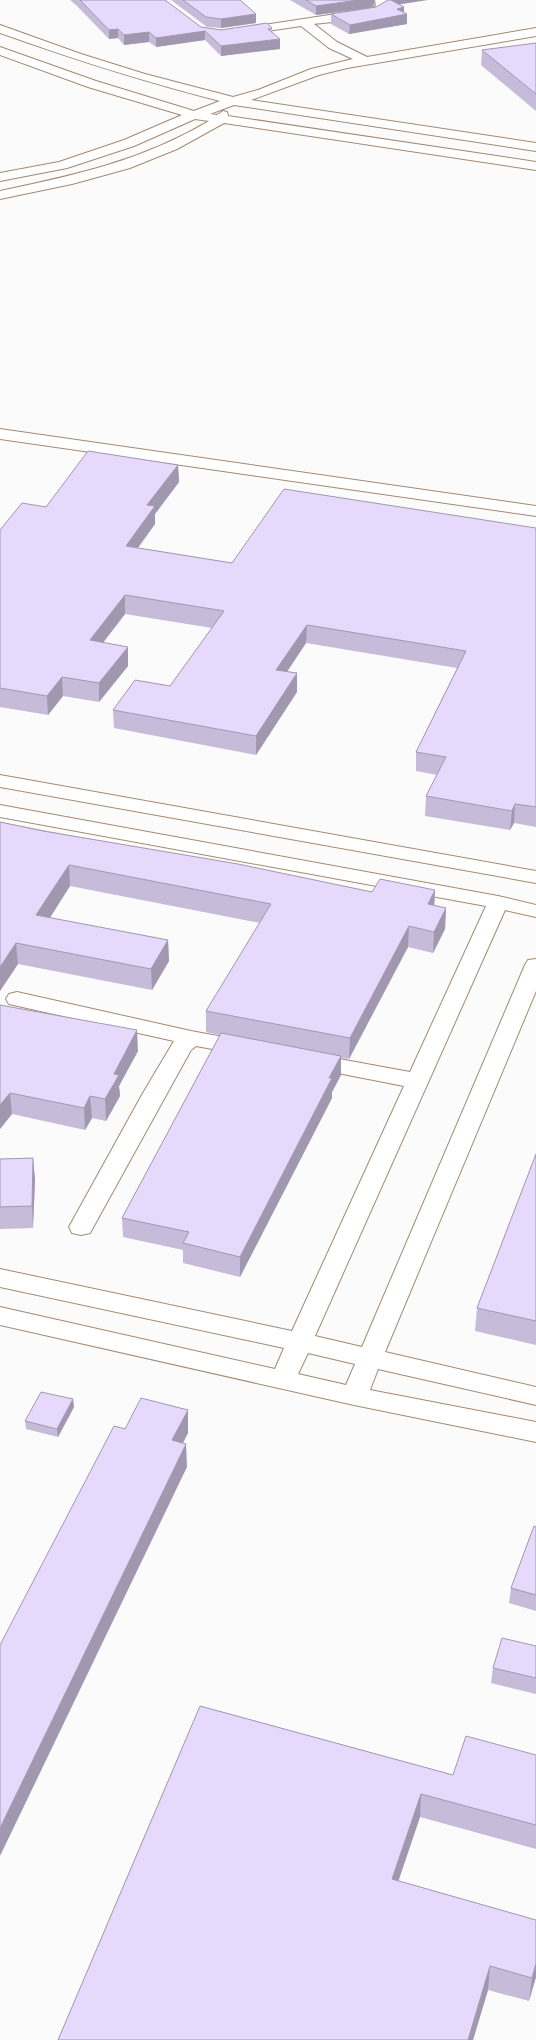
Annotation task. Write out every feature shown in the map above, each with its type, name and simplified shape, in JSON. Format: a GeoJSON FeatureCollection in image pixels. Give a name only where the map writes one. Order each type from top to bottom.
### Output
{"type":"FeatureCollection","features":[{"type":"Feature","properties":{"kind":"street"},"geometry":{"type":"LineString","coordinates":[[229,33],[371,12],[382,8],[381,0]]}},
{"type":"Feature","properties":{"kind":"street"},"geometry":{"type":"LineString","coordinates":[[304,22],[334,45],[365,61]]}},
{"type":"Feature","properties":{"kind":"street"},"geometry":{"type":"LineString","coordinates":[[0,29],[12,35],[141,78],[233,101],[536,147]]}},
{"type":"Feature","properties":{"kind":"street"},"geometry":{"type":"LineString","coordinates":[[0,177],[62,165],[129,143],[194,115],[233,101],[262,93],[315,72],[365,61],[536,32]]}},
{"type":"Feature","properties":{"kind":"street"},"geometry":{"type":"LineString","coordinates":[[0,51],[92,84],[194,115],[536,166]]}},
{"type":"Feature","properties":{"kind":"street"},"geometry":{"type":"LineString","coordinates":[[0,195],[82,178],[143,159],[184,141],[220,120],[233,101]]}},
{"type":"Feature","properties":{"kind":"street"},"geometry":{"type":"LineString","coordinates":[[0,434],[536,511]]}},
{"type":"Feature","properties":{"kind":"street"},"geometry":{"type":"LineString","coordinates":[[0,781],[536,877]]}},
{"type":"Feature","properties":{"kind":"street"},"geometry":{"type":"LineString","coordinates":[[0,811],[498,902],[536,911]]}},
{"type":"Feature","properties":{"kind":"street"},"geometry":{"type":"LineString","coordinates":[[283,1379],[498,902]]}},
{"type":"Feature","properties":{"kind":"street"},"geometry":{"type":"LineString","coordinates":[[354,1396],[536,964]]}},
{"type":"Feature","properties":{"kind":"street"},"geometry":{"type":"LineString","coordinates":[[17,999],[191,1038],[268,1053]]}},
{"type":"Feature","properties":{"kind":"street"},"geometry":{"type":"LineString","coordinates":[[81,1227],[154,1093],[182,1046],[191,1038]]}},
{"type":"Feature","properties":{"kind":"street"},"geometry":{"type":"LineString","coordinates":[[292,1057],[417,1081]]}},
{"type":"Feature","properties":{"kind":"street"},"geometry":{"type":"LineString","coordinates":[[0,1278],[300,1342],[536,1396]]}},
{"type":"Feature","properties":{"kind":"street"},"geometry":{"type":"LineString","coordinates":[[0,1316],[354,1396],[536,1432]]}},
{"type":"Feature","properties":{"kind":"building"},"geometry":{"type":"Polygon","coordinates":[[[80,0],[165,0],[201,27],[221,30],[267,23],[272,28],[268,29],[280,39],[221,46],[205,31],[156,38],[149,32],[124,35],[118,29],[109,30],[80,0]]]}},
{"type":"Feature","properties":{"kind":"building"},"geometry":{"type":"Polygon","coordinates":[[[183,0],[240,0],[256,14],[221,19],[206,17],[183,0]]]}},
{"type":"Feature","properties":{"kind":"building"},"geometry":{"type":"Polygon","coordinates":[[[306,0],[359,0],[316,6],[306,0]]]}},
{"type":"Feature","properties":{"kind":"building"},"geometry":{"type":"Polygon","coordinates":[[[388,0],[391,0],[404,7],[397,9],[407,14],[350,25],[331,14],[376,7],[388,0]]]}},
{"type":"Feature","properties":{"kind":"building"},"geometry":{"type":"Polygon","coordinates":[[[536,43],[536,94],[482,50],[536,43]]]}},
{"type":"Feature","properties":{"kind":"building"},"geometry":{"type":"Polygon","coordinates":[[[88,451],[178,465],[147,505],[155,506],[126,546],[232,563],[284,489],[536,528],[536,807],[515,804],[512,811],[426,796],[446,757],[416,752],[466,651],[307,625],[276,670],[297,673],[256,736],[113,710],[135,680],[170,686],[224,611],[125,595],[90,640],[128,647],[99,683],[62,677],[47,696],[0,688],[0,530],[22,503],[46,507],[88,451]]]}},
{"type":"Feature","properties":{"kind":"building"},"geometry":{"type":"Polygon","coordinates":[[[0,822],[43,831],[238,864],[372,892],[380,879],[435,890],[428,904],[446,908],[434,932],[409,926],[350,1038],[206,1011],[271,904],[69,865],[36,915],[168,940],[151,969],[16,943],[0,967],[0,822]]]}},
{"type":"Feature","properties":{"kind":"building"},"geometry":{"type":"Polygon","coordinates":[[[0,1005],[137,1030],[114,1074],[119,1075],[105,1099],[90,1096],[84,1108],[10,1093],[0,1105],[0,1005]]]}},
{"type":"Feature","properties":{"kind":"building"},"geometry":{"type":"Polygon","coordinates":[[[221,1033],[341,1056],[329,1078],[332,1078],[240,1257],[183,1243],[189,1232],[122,1218],[221,1033]]]}},
{"type":"Feature","properties":{"kind":"building"},"geometry":{"type":"Polygon","coordinates":[[[536,1154],[536,1321],[477,1308],[536,1154]]]}},
{"type":"Feature","properties":{"kind":"building"},"geometry":{"type":"Polygon","coordinates":[[[33,1158],[32,1206],[0,1207],[0,1159],[33,1158]]]}},
{"type":"Feature","properties":{"kind":"building"},"geometry":{"type":"Polygon","coordinates":[[[41,1392],[73,1399],[57,1429],[25,1421],[41,1392]]]}},
{"type":"Feature","properties":{"kind":"building"},"geometry":{"type":"Polygon","coordinates":[[[141,1398],[188,1410],[172,1440],[186,1444],[0,1828],[0,1645],[114,1426],[125,1429],[141,1398]]]}},
{"type":"Feature","properties":{"kind":"building"},"geometry":{"type":"Polygon","coordinates":[[[534,1526],[536,1527],[536,1595],[511,1588],[534,1526]]]}},
{"type":"Feature","properties":{"kind":"building"},"geometry":{"type":"Polygon","coordinates":[[[502,1638],[536,1646],[536,1678],[493,1668],[502,1638]]]}},
{"type":"Feature","properties":{"kind":"building"},"geometry":{"type":"Polygon","coordinates":[[[200,1706],[453,1775],[466,1736],[536,1755],[536,1825],[421,1794],[392,1879],[536,1920],[536,1963],[532,1978],[490,1966],[468,2040],[58,2040],[200,1706]]]}}]}
